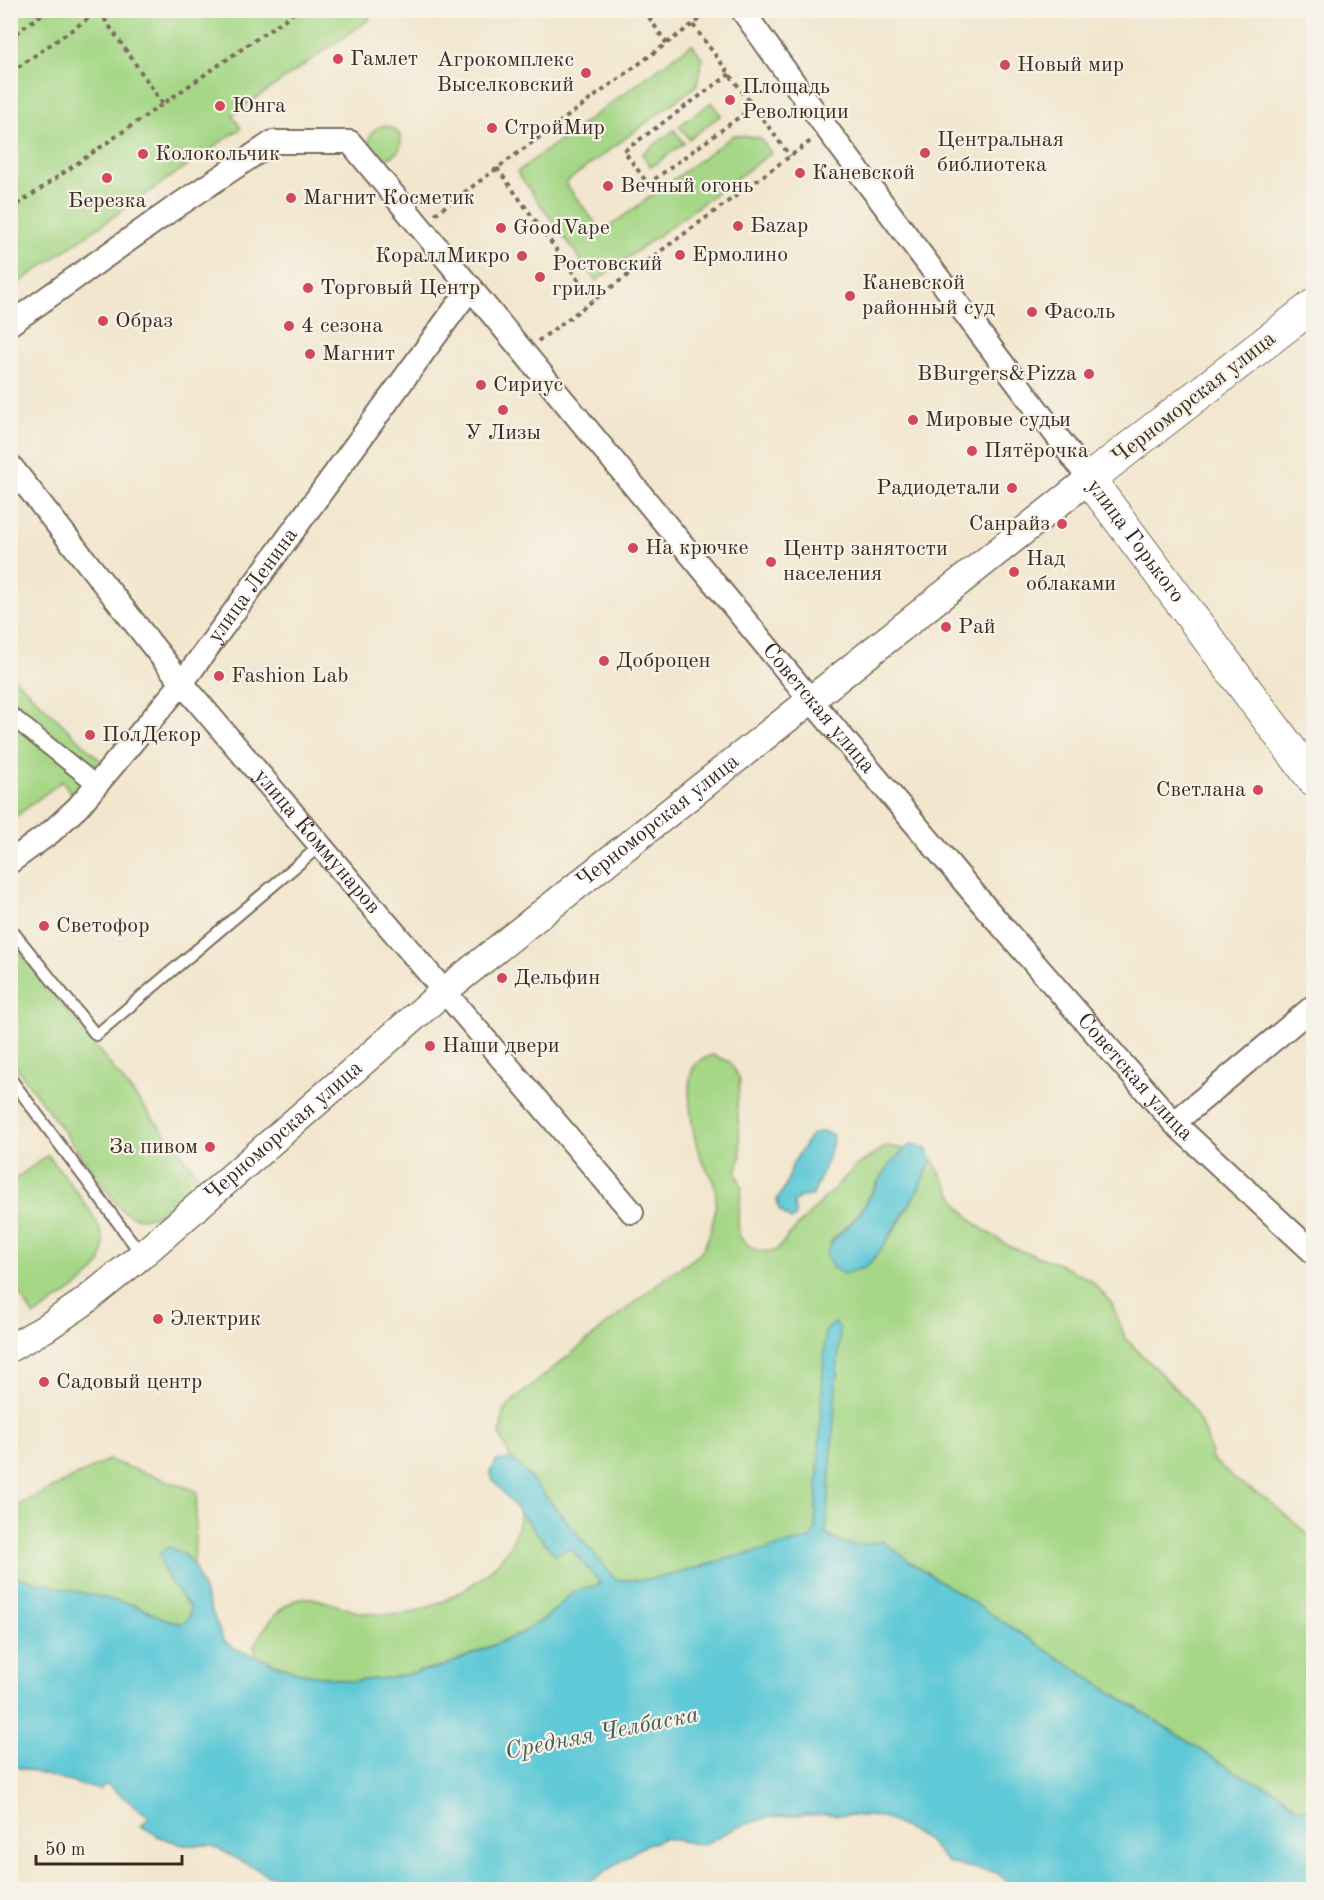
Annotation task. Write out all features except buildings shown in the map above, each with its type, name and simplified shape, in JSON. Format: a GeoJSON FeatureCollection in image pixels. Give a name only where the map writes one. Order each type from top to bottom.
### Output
{"type":"FeatureCollection","features":[{"type":"Feature","properties":{"kind":"main road","name":"Черноморская улица"},"geometry":{"type":"LineString","coordinates":[[1089,479],[1314,305]]}},
{"type":"Feature","properties":{"kind":"main road","name":"улица Горького"},"geometry":{"type":"LineString","coordinates":[[1089,479],[1314,781]]}},
{"type":"Feature","properties":{"kind":"street","name":"улица Горького"},"geometry":{"type":"LineString","coordinates":[[751,14],[827,129],[1089,479]]}},
{"type":"Feature","properties":{"kind":"street","name":"Советская улица"},"geometry":{"type":"LineString","coordinates":[[10,324],[273,141],[350,142],[810,699],[987,909],[1174,1123],[1314,1253]]}},
{"type":"Feature","properties":{"kind":"street","name":"улица Ленина"},"geometry":{"type":"LineString","coordinates":[[10,862],[65,820],[98,785],[182,683],[471,287]]}},
{"type":"Feature","properties":{"kind":"street","name":"улица Коммунаров"},"geometry":{"type":"LineString","coordinates":[[10,465],[182,683],[632,1212]]}},
{"type":"Feature","properties":{"kind":"street","name":"Черноморская улица"},"geometry":{"type":"LineString","coordinates":[[10,1348],[44,1329],[84,1302],[142,1255],[443,992],[1089,479]]}},
{"type":"Feature","properties":{"kind":"street"},"geometry":{"type":"LineString","coordinates":[[10,715],[98,785]]}},
{"type":"Feature","properties":{"kind":"street"},"geometry":{"type":"LineString","coordinates":[[1174,1123],[1314,1006]]}},
{"type":"Feature","properties":{"kind":"lane"},"geometry":{"type":"LineString","coordinates":[[10,928],[96,1035],[321,845]]}},
{"type":"Feature","properties":{"kind":"lane"},"geometry":{"type":"LineString","coordinates":[[10,1078],[142,1255]]}},
{"type":"Feature","properties":{"kind":"path"},"geometry":{"type":"LineString","coordinates":[[16,33],[48,10]]}},
{"type":"Feature","properties":{"kind":"path"},"geometry":{"type":"LineString","coordinates":[[10,210],[298,10]]}},
{"type":"Feature","properties":{"kind":"path"},"geometry":{"type":"LineString","coordinates":[[644,10],[667,44]]}},
{"type":"Feature","properties":{"kind":"path"},"geometry":{"type":"LineString","coordinates":[[419,225],[712,10]]}},
{"type":"Feature","properties":{"kind":"path"},"geometry":{"type":"LineString","coordinates":[[10,69],[14,70],[99,11],[163,104]]}},
{"type":"Feature","properties":{"kind":"path"},"geometry":{"type":"LineString","coordinates":[[10,18],[16,33],[14,48],[10,54]]}},
{"type":"Feature","properties":{"kind":"path"},"geometry":{"type":"LineString","coordinates":[[693,24],[790,156]]}},
{"type":"Feature","properties":{"kind":"path"},"geometry":{"type":"LineString","coordinates":[[730,74],[624,151],[648,184],[753,107]]}},
{"type":"Feature","properties":{"kind":"path"},"geometry":{"type":"LineString","coordinates":[[524,351],[827,129]]}},
{"type":"Feature","properties":{"kind":"path"},"geometry":{"type":"LineString","coordinates":[[497,168],[593,300]]}},
{"type":"Feature","properties":{"kind":"green space"},"geometry":{"type":"Polygon","coordinates":[[[364,10],[370,19],[232,115],[241,128],[11,288],[11,11],[364,10]]]}},
{"type":"Feature","properties":{"kind":"green space"},"geometry":{"type":"Polygon","coordinates":[[[692,44],[702,58],[697,85],[565,183],[602,232],[734,135],[760,138],[771,153],[596,281],[517,172],[692,44]]]}},
{"type":"Feature","properties":{"kind":"green space"},"geometry":{"type":"Polygon","coordinates":[[[712,102],[721,115],[689,139],[679,126],[712,102]]]}},
{"type":"Feature","properties":{"kind":"green space"},"geometry":{"type":"Polygon","coordinates":[[[385,126],[396,131],[401,142],[396,153],[385,158],[374,153],[369,142],[374,131],[385,126]]]}},
{"type":"Feature","properties":{"kind":"green space"},"geometry":{"type":"Polygon","coordinates":[[[674,130],[684,143],[651,167],[642,154],[674,130]]]}},
{"type":"Feature","properties":{"kind":"green space"},"geometry":{"type":"Polygon","coordinates":[[[10,674],[104,764],[75,798],[62,781],[11,820],[10,674]]]}},
{"type":"Feature","properties":{"kind":"green space"},"geometry":{"type":"Polygon","coordinates":[[[11,941],[203,1181],[168,1210],[147,1218],[136,1217],[123,1211],[11,1060],[11,941]]]}},
{"type":"Feature","properties":{"kind":"green space"},"geometry":{"type":"Polygon","coordinates":[[[712,1055],[730,1062],[740,1080],[737,1104],[741,1156],[736,1172],[742,1187],[738,1218],[739,1236],[748,1245],[760,1251],[777,1250],[856,1166],[887,1146],[904,1149],[877,1183],[858,1216],[830,1242],[866,1267],[886,1243],[903,1216],[932,1159],[959,1206],[978,1226],[1010,1247],[1056,1263],[1091,1280],[1112,1304],[1126,1339],[1190,1403],[1206,1434],[1212,1459],[1234,1479],[1268,1500],[1313,1539],[1313,1809],[1299,1809],[1278,1792],[1224,1765],[909,1561],[882,1541],[853,1545],[825,1535],[840,1330],[834,1324],[815,1529],[811,1539],[660,1577],[645,1580],[615,1579],[523,1469],[511,1459],[500,1436],[503,1412],[515,1399],[671,1273],[695,1258],[707,1241],[715,1212],[716,1193],[715,1185],[698,1149],[689,1098],[689,1085],[694,1067],[712,1055]]]}},
{"type":"Feature","properties":{"kind":"green space"},"geometry":{"type":"Polygon","coordinates":[[[48,1155],[90,1211],[104,1243],[99,1265],[90,1276],[34,1316],[11,1282],[11,1182],[48,1155]]]}},
{"type":"Feature","properties":{"kind":"green space"},"geometry":{"type":"Polygon","coordinates":[[[108,1460],[197,1491],[194,1566],[182,1553],[160,1554],[166,1575],[190,1607],[189,1618],[182,1624],[134,1605],[11,1576],[11,1509],[108,1460]]]}},
{"type":"Feature","properties":{"kind":"green space"},"geometry":{"type":"Polygon","coordinates":[[[520,1513],[555,1555],[570,1548],[601,1584],[573,1593],[548,1616],[522,1633],[444,1666],[391,1678],[351,1681],[296,1672],[256,1656],[254,1645],[268,1623],[286,1605],[302,1598],[321,1600],[359,1612],[391,1615],[422,1610],[450,1598],[476,1582],[499,1562],[512,1542],[520,1513]]]}},
{"type":"Feature","properties":{"kind":"water"},"geometry":{"type":"Polygon","coordinates":[[[822,1131],[832,1134],[833,1141],[829,1155],[812,1196],[800,1197],[794,1203],[796,1216],[791,1220],[779,1210],[777,1199],[785,1187],[793,1163],[811,1135],[822,1131]]]}},
{"type":"Feature","properties":{"kind":"water"},"geometry":{"type":"Polygon","coordinates":[[[913,1144],[925,1148],[932,1159],[917,1192],[880,1251],[866,1267],[843,1274],[832,1267],[826,1254],[829,1247],[859,1214],[889,1166],[913,1144]]]}},
{"type":"Feature","properties":{"kind":"water","name":"Средняя Челбаска"},"geometry":{"type":"Polygon","coordinates":[[[834,1323],[840,1329],[826,1535],[853,1545],[882,1541],[909,1561],[1224,1765],[1278,1792],[1299,1809],[1313,1809],[1310,1823],[1313,1832],[1313,1889],[1016,1889],[997,1873],[948,1863],[926,1839],[883,1817],[827,1814],[769,1817],[735,1828],[703,1845],[664,1838],[640,1848],[586,1885],[576,1889],[319,1889],[268,1875],[211,1845],[183,1845],[160,1837],[141,1826],[149,1817],[106,1784],[100,1790],[11,1764],[11,1576],[134,1605],[182,1624],[189,1618],[190,1607],[170,1582],[163,1568],[160,1553],[168,1547],[182,1553],[194,1566],[223,1640],[236,1649],[296,1672],[351,1681],[391,1678],[444,1666],[522,1633],[548,1616],[573,1592],[601,1584],[570,1548],[555,1555],[493,1480],[490,1471],[497,1461],[511,1459],[523,1469],[615,1579],[645,1580],[660,1577],[811,1539],[815,1529],[825,1331],[834,1323]]]}},
{"type":"Feature","properties":{"kind":"place","name":"Гамлет"},"geometry":{"type":"Point","coordinates":[338,59]}},
{"type":"Feature","properties":{"kind":"place","name":"Новый мир"},"geometry":{"type":"Point","coordinates":[1005,65]}},
{"type":"Feature","properties":{"kind":"place","name":"Агрокомплекс Выселковский"},"geometry":{"type":"Point","coordinates":[586,73]}},
{"type":"Feature","properties":{"kind":"place","name":"Площадь Революции"},"geometry":{"type":"Point","coordinates":[730,100]}},
{"type":"Feature","properties":{"kind":"place","name":"Юнга"},"geometry":{"type":"Point","coordinates":[220,106]}},
{"type":"Feature","properties":{"kind":"place","name":"СтройМир"},"geometry":{"type":"Point","coordinates":[492,128]}},
{"type":"Feature","properties":{"kind":"place","name":"Центральная библиотека"},"geometry":{"type":"Point","coordinates":[925,153]}},
{"type":"Feature","properties":{"kind":"place","name":"Колокольчик"},"geometry":{"type":"Point","coordinates":[143,154]}},
{"type":"Feature","properties":{"kind":"place","name":"Каневской"},"geometry":{"type":"Point","coordinates":[800,173]}},
{"type":"Feature","properties":{"kind":"place","name":"Березка"},"geometry":{"type":"Point","coordinates":[107,178]}},
{"type":"Feature","properties":{"kind":"place","name":"Вечный огонь"},"geometry":{"type":"Point","coordinates":[608,186]}},
{"type":"Feature","properties":{"kind":"place","name":"Магнит Косметик"},"geometry":{"type":"Point","coordinates":[291,198]}},
{"type":"Feature","properties":{"kind":"place","name":"Баzар"},"geometry":{"type":"Point","coordinates":[738,226]}},
{"type":"Feature","properties":{"kind":"place","name":"GoodVape"},"geometry":{"type":"Point","coordinates":[501,228]}},
{"type":"Feature","properties":{"kind":"place","name":"Ермолино"},"geometry":{"type":"Point","coordinates":[680,255]}},
{"type":"Feature","properties":{"kind":"place","name":"КораллМикро"},"geometry":{"type":"Point","coordinates":[522,256]}},
{"type":"Feature","properties":{"kind":"place","name":"Ростовский гриль"},"geometry":{"type":"Point","coordinates":[540,277]}},
{"type":"Feature","properties":{"kind":"place","name":"Торговый Центр"},"geometry":{"type":"Point","coordinates":[308,288]}},
{"type":"Feature","properties":{"kind":"place","name":"Каневской районный суд"},"geometry":{"type":"Point","coordinates":[850,296]}},
{"type":"Feature","properties":{"kind":"place","name":"Фасоль"},"geometry":{"type":"Point","coordinates":[1032,312]}},
{"type":"Feature","properties":{"kind":"place","name":"Образ"},"geometry":{"type":"Point","coordinates":[103,321]}},
{"type":"Feature","properties":{"kind":"place","name":"4 сезона"},"geometry":{"type":"Point","coordinates":[289,326]}},
{"type":"Feature","properties":{"kind":"place","name":"Магнит"},"geometry":{"type":"Point","coordinates":[310,354]}},
{"type":"Feature","properties":{"kind":"place","name":"BBurgers&Pizza"},"geometry":{"type":"Point","coordinates":[1089,374]}},
{"type":"Feature","properties":{"kind":"place","name":"Сириус"},"geometry":{"type":"Point","coordinates":[481,385]}},
{"type":"Feature","properties":{"kind":"place","name":"У Лизы"},"geometry":{"type":"Point","coordinates":[503,410]}},
{"type":"Feature","properties":{"kind":"place","name":"Мировые судьи"},"geometry":{"type":"Point","coordinates":[913,420]}},
{"type":"Feature","properties":{"kind":"place","name":"Пятёрочка"},"geometry":{"type":"Point","coordinates":[972,451]}},
{"type":"Feature","properties":{"kind":"place","name":"Радиодетали"},"geometry":{"type":"Point","coordinates":[1012,488]}},
{"type":"Feature","properties":{"kind":"place","name":"Санрайз"},"geometry":{"type":"Point","coordinates":[1062,524]}},
{"type":"Feature","properties":{"kind":"place","name":"На крючке"},"geometry":{"type":"Point","coordinates":[633,548]}},
{"type":"Feature","properties":{"kind":"place","name":"Центр занятости населения"},"geometry":{"type":"Point","coordinates":[771,562]}},
{"type":"Feature","properties":{"kind":"place","name":"Над облаками"},"geometry":{"type":"Point","coordinates":[1014,572]}},
{"type":"Feature","properties":{"kind":"place","name":"Рай"},"geometry":{"type":"Point","coordinates":[946,627]}},
{"type":"Feature","properties":{"kind":"place","name":"Доброцен"},"geometry":{"type":"Point","coordinates":[604,661]}},
{"type":"Feature","properties":{"kind":"place","name":"Fashion Lab"},"geometry":{"type":"Point","coordinates":[219,676]}},
{"type":"Feature","properties":{"kind":"place","name":"ПолДекор"},"geometry":{"type":"Point","coordinates":[90,735]}},
{"type":"Feature","properties":{"kind":"place","name":"Светлана"},"geometry":{"type":"Point","coordinates":[1258,790]}},
{"type":"Feature","properties":{"kind":"place","name":"Светофор"},"geometry":{"type":"Point","coordinates":[44,926]}},
{"type":"Feature","properties":{"kind":"place","name":"Дельфин"},"geometry":{"type":"Point","coordinates":[502,978]}},
{"type":"Feature","properties":{"kind":"place","name":"Наши двери"},"geometry":{"type":"Point","coordinates":[430,1046]}},
{"type":"Feature","properties":{"kind":"place","name":"За пивом"},"geometry":{"type":"Point","coordinates":[210,1147]}},
{"type":"Feature","properties":{"kind":"place","name":"Электрик"},"geometry":{"type":"Point","coordinates":[158,1319]}},
{"type":"Feature","properties":{"kind":"place","name":"Садовый центр"},"geometry":{"type":"Point","coordinates":[44,1382]}}]}
